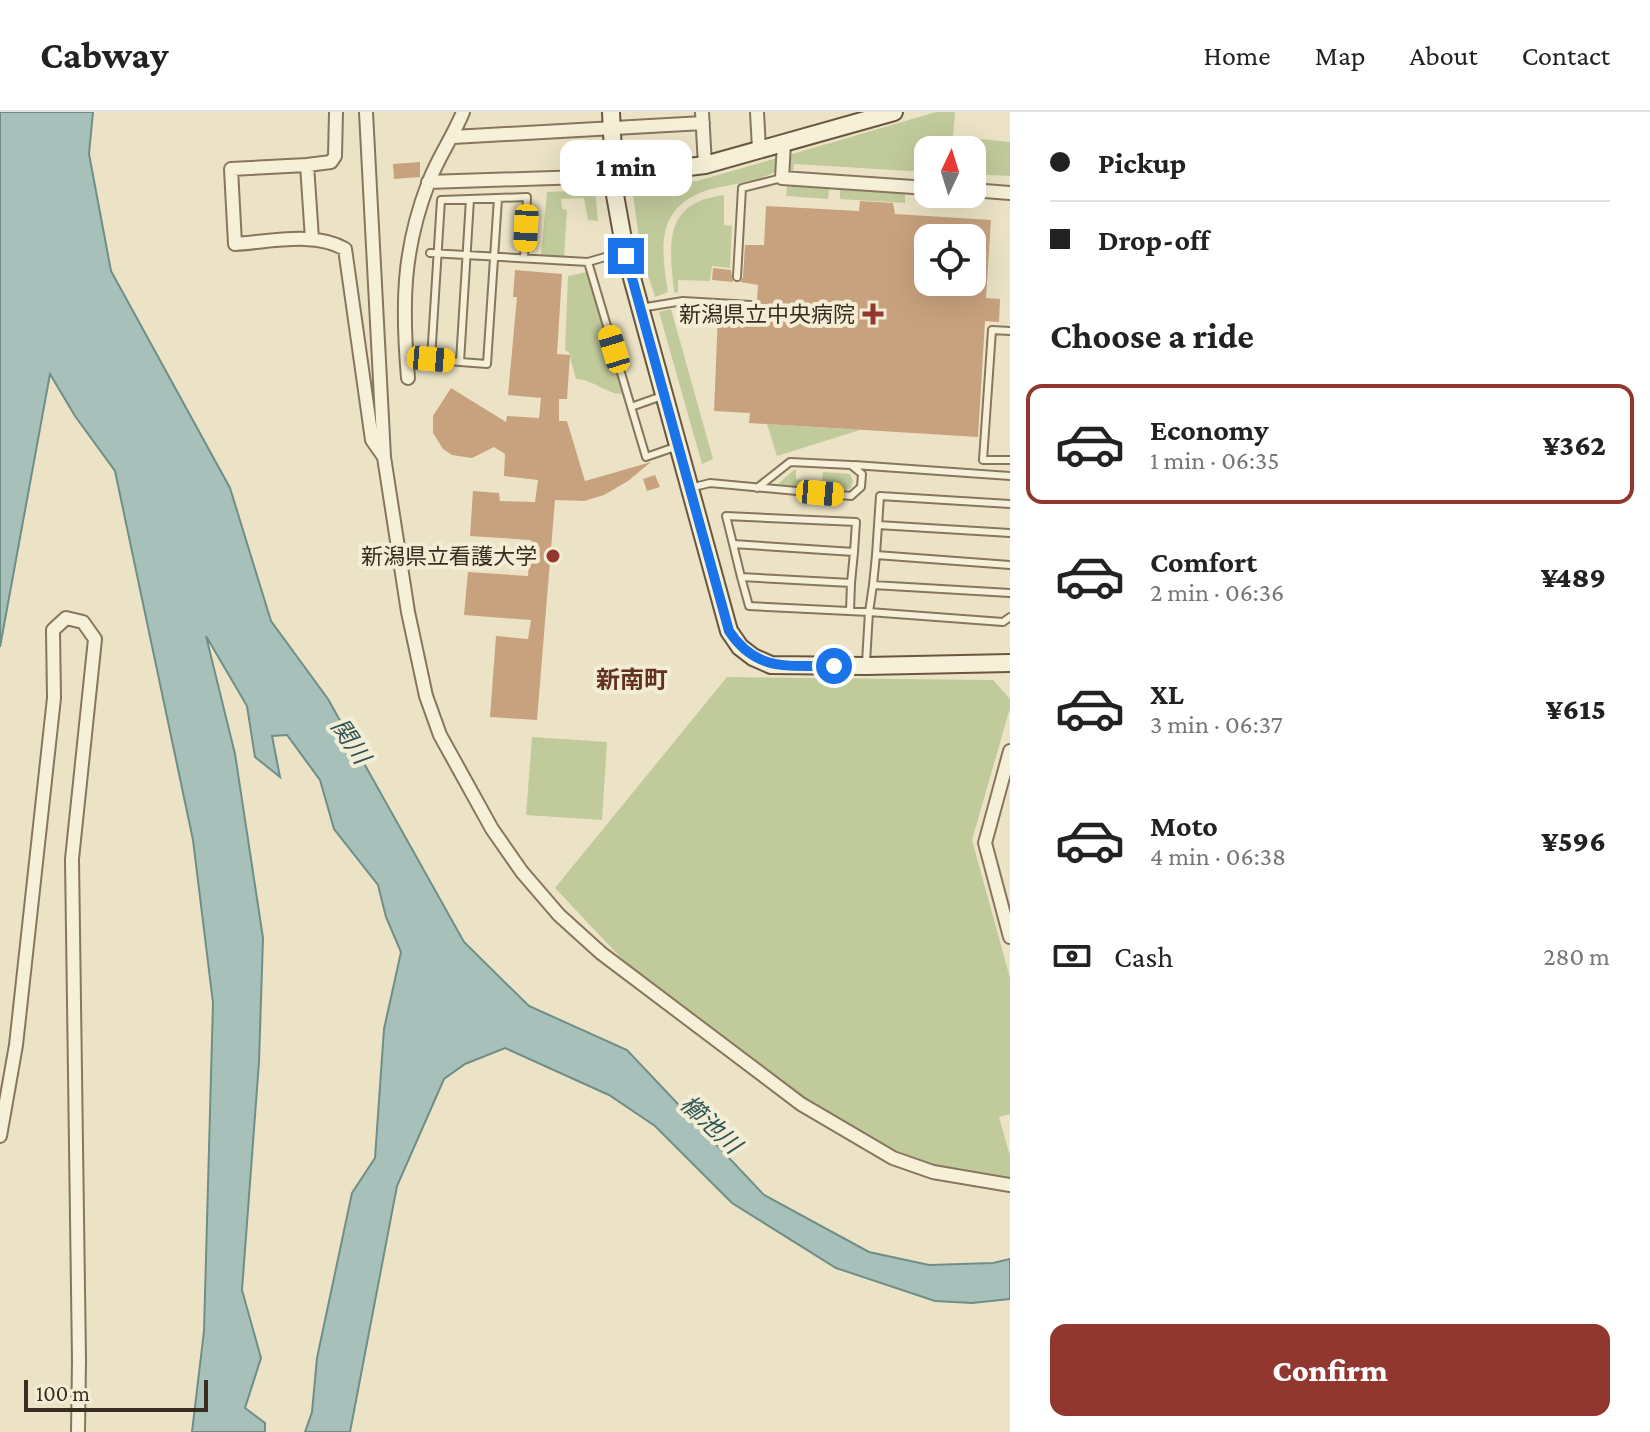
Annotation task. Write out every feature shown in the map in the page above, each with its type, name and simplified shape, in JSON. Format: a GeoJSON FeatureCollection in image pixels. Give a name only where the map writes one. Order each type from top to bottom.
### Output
{"type":"FeatureCollection","features":[{"type":"Feature","properties":{"kind":"street"},"geometry":{"type":"LineString","coordinates":[[336,112],[335,156],[331,162],[231,169],[235,244],[312,239],[335,243],[345,249],[372,440],[384,457]]}},
{"type":"Feature","properties":{"kind":"street"},"geometry":{"type":"LineString","coordinates":[[366,112],[384,457],[408,612],[426,696],[440,735],[492,829],[531,883],[559,915],[601,953],[801,1104],[893,1158],[933,1172],[1010,1185]]}},
{"type":"Feature","properties":{"kind":"street"},"geometry":{"type":"LineString","coordinates":[[408,378],[403,317],[407,257],[428,182],[463,112]]}},
{"type":"Feature","properties":{"kind":"street"},"geometry":{"type":"LineString","coordinates":[[611,112],[614,176],[625,251],[729,631],[740,647],[771,665],[1010,663]]}},
{"type":"Feature","properties":{"kind":"street"},"geometry":{"type":"LineString","coordinates":[[757,112],[759,149]]}},
{"type":"Feature","properties":{"kind":"street"},"geometry":{"type":"LineString","coordinates":[[428,182],[614,176],[705,165],[894,112]]}},
{"type":"Feature","properties":{"kind":"street"},"geometry":{"type":"LineString","coordinates":[[453,137],[612,130],[702,118],[705,165]]}},
{"type":"Feature","properties":{"kind":"street"},"geometry":{"type":"LineString","coordinates":[[784,143],[782,178],[914,187]]}},
{"type":"Feature","properties":{"kind":"street"},"geometry":{"type":"LineString","coordinates":[[307,165],[312,239]]}},
{"type":"Feature","properties":{"kind":"street"},"geometry":{"type":"LineString","coordinates":[[986,191],[1010,193]]}},
{"type":"Feature","properties":{"kind":"street"},"geometry":{"type":"LineString","coordinates":[[0,1136],[16,1045],[54,698],[53,630],[66,618],[83,622],[95,639],[72,859],[78,1432]]}},
{"type":"Feature","properties":{"kind":"street"},"geometry":{"type":"LineString","coordinates":[[1010,751],[985,843],[1010,937]]}},
{"type":"Feature","properties":{"kind":"lane"},"geometry":{"type":"LineString","coordinates":[[737,277],[742,188],[782,178]]}},
{"type":"Feature","properties":{"kind":"lane"},"geometry":{"type":"LineString","coordinates":[[498,198],[487,364],[431,359],[434,254],[441,200],[470,199],[498,198],[527,197],[524,258]]}},
{"type":"Feature","properties":{"kind":"lane"},"geometry":{"type":"LineString","coordinates":[[460,362],[470,199]]}},
{"type":"Feature","properties":{"kind":"lane"},"geometry":{"type":"LineString","coordinates":[[434,254],[588,262],[625,251]]}},
{"type":"Feature","properties":{"kind":"lane"},"geometry":{"type":"LineString","coordinates":[[588,262],[646,457],[678,446]]}},
{"type":"Feature","properties":{"kind":"lane"},"geometry":{"type":"LineString","coordinates":[[640,308],[683,301],[751,305]]}},
{"type":"Feature","properties":{"kind":"lane"},"geometry":{"type":"LineString","coordinates":[[757,488],[790,462],[1009,476],[1010,459],[983,460],[992,330],[1010,331]]}},
{"type":"Feature","properties":{"kind":"lane"},"geometry":{"type":"LineString","coordinates":[[631,407],[664,395]]}},
{"type":"Feature","properties":{"kind":"lane"},"geometry":{"type":"LineString","coordinates":[[690,488],[710,483],[851,496],[861,487],[862,474],[851,465]]}},
{"type":"Feature","properties":{"kind":"lane"},"geometry":{"type":"LineString","coordinates":[[866,666],[880,496],[1010,504]]}},
{"type":"Feature","properties":{"kind":"lane"},"geometry":{"type":"LineString","coordinates":[[850,611],[856,522],[726,516],[749,606],[1003,622],[1010,617]]}},
{"type":"Feature","properties":{"kind":"lane"},"geometry":{"type":"LineString","coordinates":[[878,525],[1010,533]]}},
{"type":"Feature","properties":{"kind":"lane"},"geometry":{"type":"LineString","coordinates":[[733,544],[854,552]]}},
{"type":"Feature","properties":{"kind":"lane"},"geometry":{"type":"LineString","coordinates":[[876,555],[1010,565]]}},
{"type":"Feature","properties":{"kind":"lane"},"geometry":{"type":"LineString","coordinates":[[741,577],[851,583]]}},
{"type":"Feature","properties":{"kind":"lane"},"geometry":{"type":"LineString","coordinates":[[873,585],[1010,593]]}},
{"type":"Feature","properties":{"kind":"green space"},"geometry":{"type":"Polygon","coordinates":[[[936,112],[955,112],[953,136],[914,136],[914,171],[794,164],[793,173],[789,172],[789,155],[936,112]]]}},
{"type":"Feature","properties":{"kind":"green space"},"geometry":{"type":"Polygon","coordinates":[[[986,139],[1010,142],[1010,176],[986,175],[986,139]]]}},
{"type":"Feature","properties":{"kind":"green space"},"geometry":{"type":"Polygon","coordinates":[[[777,158],[775,172],[696,195],[672,215],[664,242],[668,292],[655,297],[641,254],[633,194],[640,186],[697,181],[777,158]]]}},
{"type":"Feature","properties":{"kind":"green space"},"geometry":{"type":"Polygon","coordinates":[[[787,186],[829,189],[828,199],[786,196],[787,186]]]}},
{"type":"Feature","properties":{"kind":"green space"},"geometry":{"type":"Polygon","coordinates":[[[840,189],[905,194],[905,203],[840,199],[840,189]]]}},
{"type":"Feature","properties":{"kind":"green space"},"geometry":{"type":"Polygon","coordinates":[[[595,190],[598,221],[588,220],[584,198],[561,199],[562,209],[567,210],[564,257],[541,255],[547,192],[595,190]]]}},
{"type":"Feature","properties":{"kind":"green space"},"geometry":{"type":"Polygon","coordinates":[[[724,195],[724,225],[732,226],[730,268],[712,266],[710,281],[678,280],[678,293],[674,292],[672,242],[680,216],[704,199],[724,195]]]}},
{"type":"Feature","properties":{"kind":"green space"},"geometry":{"type":"Polygon","coordinates":[[[587,272],[622,394],[576,379],[569,353],[565,350],[568,276],[587,272]]]}},
{"type":"Feature","properties":{"kind":"green space"},"geometry":{"type":"Polygon","coordinates":[[[671,309],[713,459],[702,464],[659,312],[671,309]]]}},
{"type":"Feature","properties":{"kind":"green space"},"geometry":{"type":"Polygon","coordinates":[[[767,424],[860,430],[777,456],[767,424]]]}},
{"type":"Feature","properties":{"kind":"green space"},"geometry":{"type":"Polygon","coordinates":[[[794,470],[796,479],[822,482],[823,472],[850,474],[853,481],[851,488],[843,491],[777,485],[794,470]]]}},
{"type":"Feature","properties":{"kind":"green space"},"geometry":{"type":"Polygon","coordinates":[[[727,677],[993,680],[1010,699],[972,840],[1010,978],[1010,1114],[999,1117],[1010,1156],[1010,1178],[941,1167],[897,1151],[819,1109],[623,960],[555,888],[727,677]]]}},
{"type":"Feature","properties":{"kind":"green space"},"geometry":{"type":"Polygon","coordinates":[[[532,737],[607,742],[602,820],[526,815],[532,737]]]}},
{"type":"Feature","properties":{"kind":"water","name":"関川"},"geometry":{"type":"Polygon","coordinates":[[[0,112],[93,112],[89,154],[111,271],[230,488],[271,621],[328,699],[464,942],[529,1006],[627,1050],[764,1195],[869,1252],[929,1265],[993,1263],[1010,1259],[1010,1299],[972,1303],[935,1301],[836,1268],[732,1203],[655,1126],[609,1095],[505,1048],[465,1064],[444,1079],[397,1186],[350,1432],[305,1432],[312,1412],[317,1358],[352,1193],[375,1158],[384,1029],[401,952],[386,917],[378,885],[334,829],[320,780],[287,735],[272,736],[280,777],[255,757],[247,706],[206,636],[235,754],[263,938],[259,1062],[242,1290],[261,1358],[245,1408],[265,1423],[265,1432],[192,1432],[204,1331],[213,1003],[193,840],[115,471],[75,416],[50,374],[0,647],[0,112]]]}},
{"type":"Feature","properties":{"kind":"building"},"geometry":{"type":"Polygon","coordinates":[[[420,162],[420,177],[394,179],[393,164],[420,162]]]}},
{"type":"Feature","properties":{"kind":"building"},"geometry":{"type":"Polygon","coordinates":[[[860,201],[893,203],[895,214],[991,220],[986,298],[1000,299],[999,322],[985,321],[978,437],[749,423],[750,413],[714,411],[718,313],[756,315],[758,285],[740,282],[745,245],[764,245],[766,206],[859,211],[860,201]]]}},
{"type":"Feature","properties":{"kind":"building"},"geometry":{"type":"Polygon","coordinates":[[[713,268],[731,270],[733,282],[712,280],[713,268]]]}},
{"type":"Feature","properties":{"kind":"building"},"geometry":{"type":"Polygon","coordinates":[[[515,270],[562,274],[557,354],[570,355],[567,399],[559,399],[559,421],[567,421],[585,481],[651,462],[604,495],[584,501],[555,500],[537,720],[490,717],[496,636],[528,639],[531,620],[464,615],[468,572],[528,576],[531,540],[470,536],[473,491],[499,493],[500,501],[535,502],[538,480],[504,476],[505,454],[494,447],[472,458],[452,455],[443,449],[433,433],[433,416],[451,388],[506,422],[507,416],[539,418],[541,398],[508,395],[517,297],[513,297],[515,270]]]}},
{"type":"Feature","properties":{"kind":"building"},"geometry":{"type":"Polygon","coordinates":[[[655,475],[660,487],[647,491],[643,479],[655,475]]]}},
{"type":"Feature","properties":{"kind":"place","name":"新潟県立中央病院"},"geometry":{"type":"Point","coordinates":[873,314]}},
{"type":"Feature","properties":{"kind":"place","name":"新潟県立看護大学"},"geometry":{"type":"Point","coordinates":[553,556]}},
{"type":"Feature","properties":{"kind":"district","name":"新南町"},"geometry":{"type":"Point","coordinates":[632,679]}},
{"type":"Feature","properties":{"kind":"route"},"geometry":{"type":"LineString","coordinates":[[626,256],[729,631],[740,647],[771,665],[834,666]]}},
{"type":"Feature","properties":{"kind":"water label","name":"櫛池川"},"geometry":{"type":"Point","coordinates":[711,1124]}}]}
